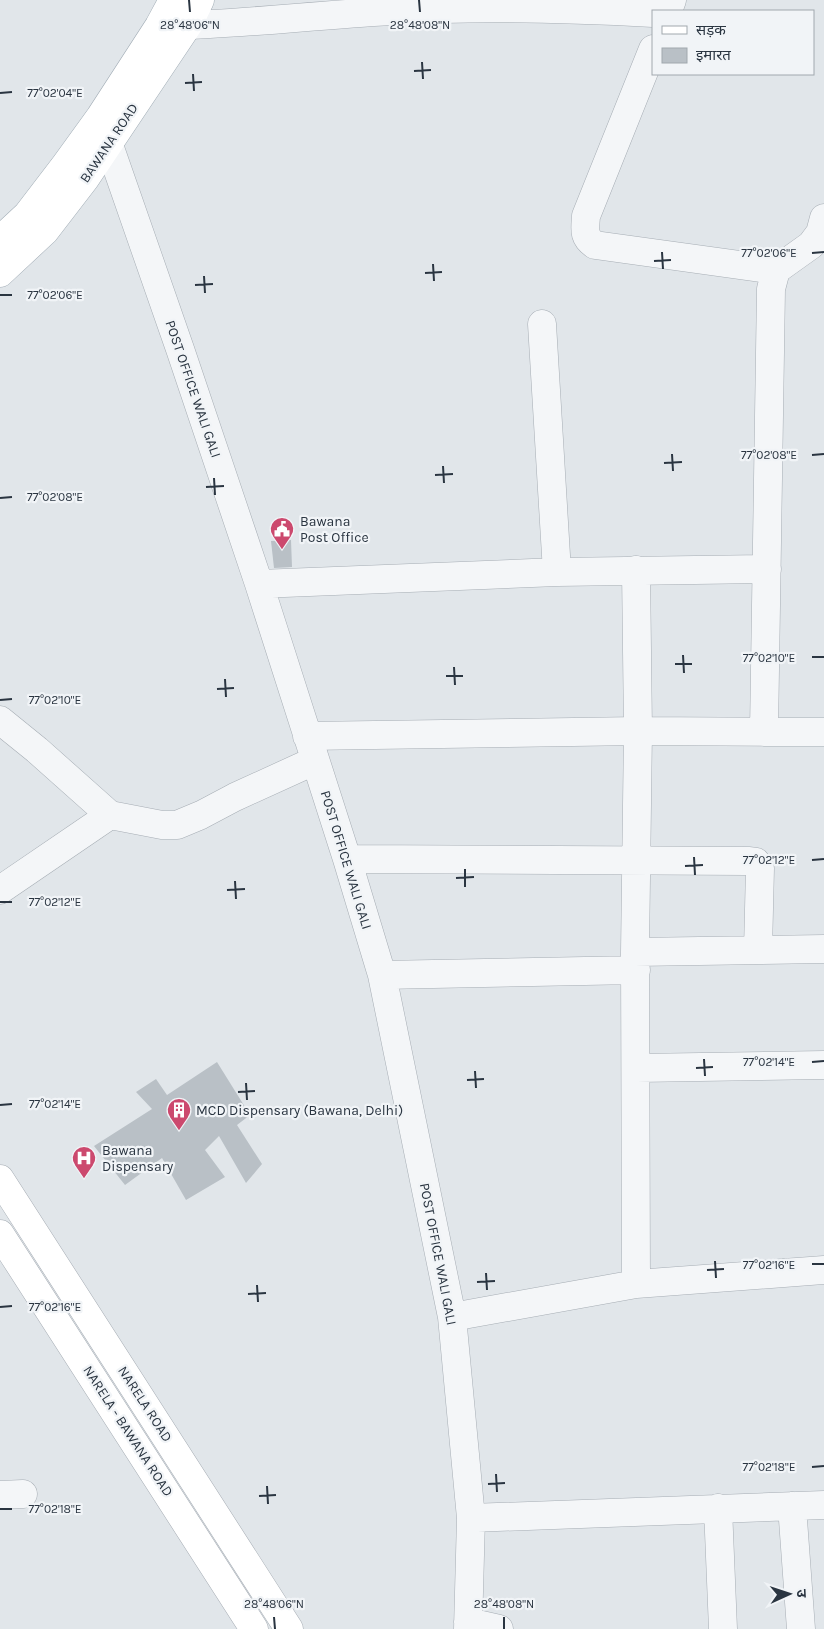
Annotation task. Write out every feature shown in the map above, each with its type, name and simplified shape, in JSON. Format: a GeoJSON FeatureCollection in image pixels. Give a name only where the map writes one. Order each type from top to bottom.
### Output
{"type":"FeatureCollection","features":[{"type":"Feature","properties":{"kind":"street"},"geometry":{"type":"LineString","coordinates":[[0,240],[27,215],[100,117],[173,0]]}},
{"type":"Feature","properties":{"kind":"street","name":"BAWANA ROAD"},"geometry":{"type":"LineString","coordinates":[[0,273],[45,231],[109,144],[188,25],[200,0]]}},
{"type":"Feature","properties":{"kind":"street"},"geometry":{"type":"LineString","coordinates":[[158,26],[392,11],[488,8],[579,9],[652,13]]}},
{"type":"Feature","properties":{"kind":"street"},"geometry":{"type":"LineString","coordinates":[[652,51],[586,216],[585,230],[588,240],[595,245],[776,270]]}},
{"type":"Feature","properties":{"kind":"street","name":"POST OFFICE WALI GALI"},"geometry":{"type":"LineString","coordinates":[[100,117],[258,584],[347,859],[382,975],[452,1317],[471,1518],[468,1626]]}},
{"type":"Feature","properties":{"kind":"street"},"geometry":{"type":"LineString","coordinates":[[764,732],[771,289],[776,270],[811,245],[820,233],[824,218]]}},
{"type":"Feature","properties":{"kind":"street"},"geometry":{"type":"LineString","coordinates":[[542,324],[557,572]]}},
{"type":"Feature","properties":{"kind":"street"},"geometry":{"type":"LineString","coordinates":[[258,584],[557,572],[767,569]]}},
{"type":"Feature","properties":{"kind":"street"},"geometry":{"type":"LineString","coordinates":[[636,570],[638,731],[635,961],[637,1068],[636,1284]]}},
{"type":"Feature","properties":{"kind":"street"},"geometry":{"type":"LineString","coordinates":[[0,720],[110,815],[162,825],[177,825],[201,815],[235,797],[311,748],[638,731],[824,732]]}},
{"type":"Feature","properties":{"kind":"street"},"geometry":{"type":"LineString","coordinates":[[0,890],[110,815]]}},
{"type":"Feature","properties":{"kind":"street"},"geometry":{"type":"LineString","coordinates":[[347,859],[748,860],[756,862],[760,868],[758,950]]}},
{"type":"Feature","properties":{"kind":"street"},"geometry":{"type":"LineString","coordinates":[[382,975],[635,961],[758,950],[824,949]]}},
{"type":"Feature","properties":{"kind":"street"},"geometry":{"type":"LineString","coordinates":[[637,1068],[824,1066]]}},
{"type":"Feature","properties":{"kind":"street","name":"NARELA ROAD"},"geometry":{"type":"LineString","coordinates":[[0,1179],[289,1629]]}},
{"type":"Feature","properties":{"kind":"street","name":"NARELA - BAWANA ROAD"},"geometry":{"type":"LineString","coordinates":[[0,1234],[254,1629]]}},
{"type":"Feature","properties":{"kind":"street"},"geometry":{"type":"LineString","coordinates":[[452,1317],[636,1284],[824,1270]]}},
{"type":"Feature","properties":{"kind":"street"},"geometry":{"type":"LineString","coordinates":[[471,1518],[824,1505]]}},
{"type":"Feature","properties":{"kind":"street"},"geometry":{"type":"LineString","coordinates":[[792,1506],[801,1629]]}},
{"type":"Feature","properties":{"kind":"street"},"geometry":{"type":"LineString","coordinates":[[718,1508],[723,1629]]}},
{"type":"Feature","properties":{"kind":"street"},"geometry":{"type":"LineString","coordinates":[[221,1577],[245,1560]]}},
{"type":"Feature","properties":{"kind":"street"},"geometry":{"type":"LineString","coordinates":[[468,1626],[499,1629]]}},
{"type":"Feature","properties":{"kind":"building","name":"Bawana Post Office"},"geometry":{"type":"Polygon","coordinates":[[[291,540],[292,567],[274,568],[271,541],[291,540]]]}},
{"type":"Feature","properties":{"kind":"building","name":"MCD Dispensary (Bawana, Delhi)"},"geometry":{"type":"Polygon","coordinates":[[[217,1062],[250,1115],[237,1125],[262,1164],[246,1183],[219,1136],[205,1150],[225,1177],[186,1200],[162,1158],[125,1185],[94,1146],[152,1109],[136,1092],[156,1079],[167,1095],[217,1062]]]}},
{"type":"Feature","properties":{"kind":"place","name":"Bawana Post Office"},"geometry":{"type":"Point","coordinates":[282,550]}},
{"type":"Feature","properties":{"kind":"place","name":"MCD Dispensary (Bawana, Delhi)"},"geometry":{"type":"Point","coordinates":[179,1131]}},
{"type":"Feature","properties":{"kind":"place","name":"Bawana Dispensary"},"geometry":{"type":"Point","coordinates":[84,1179]}}]}
